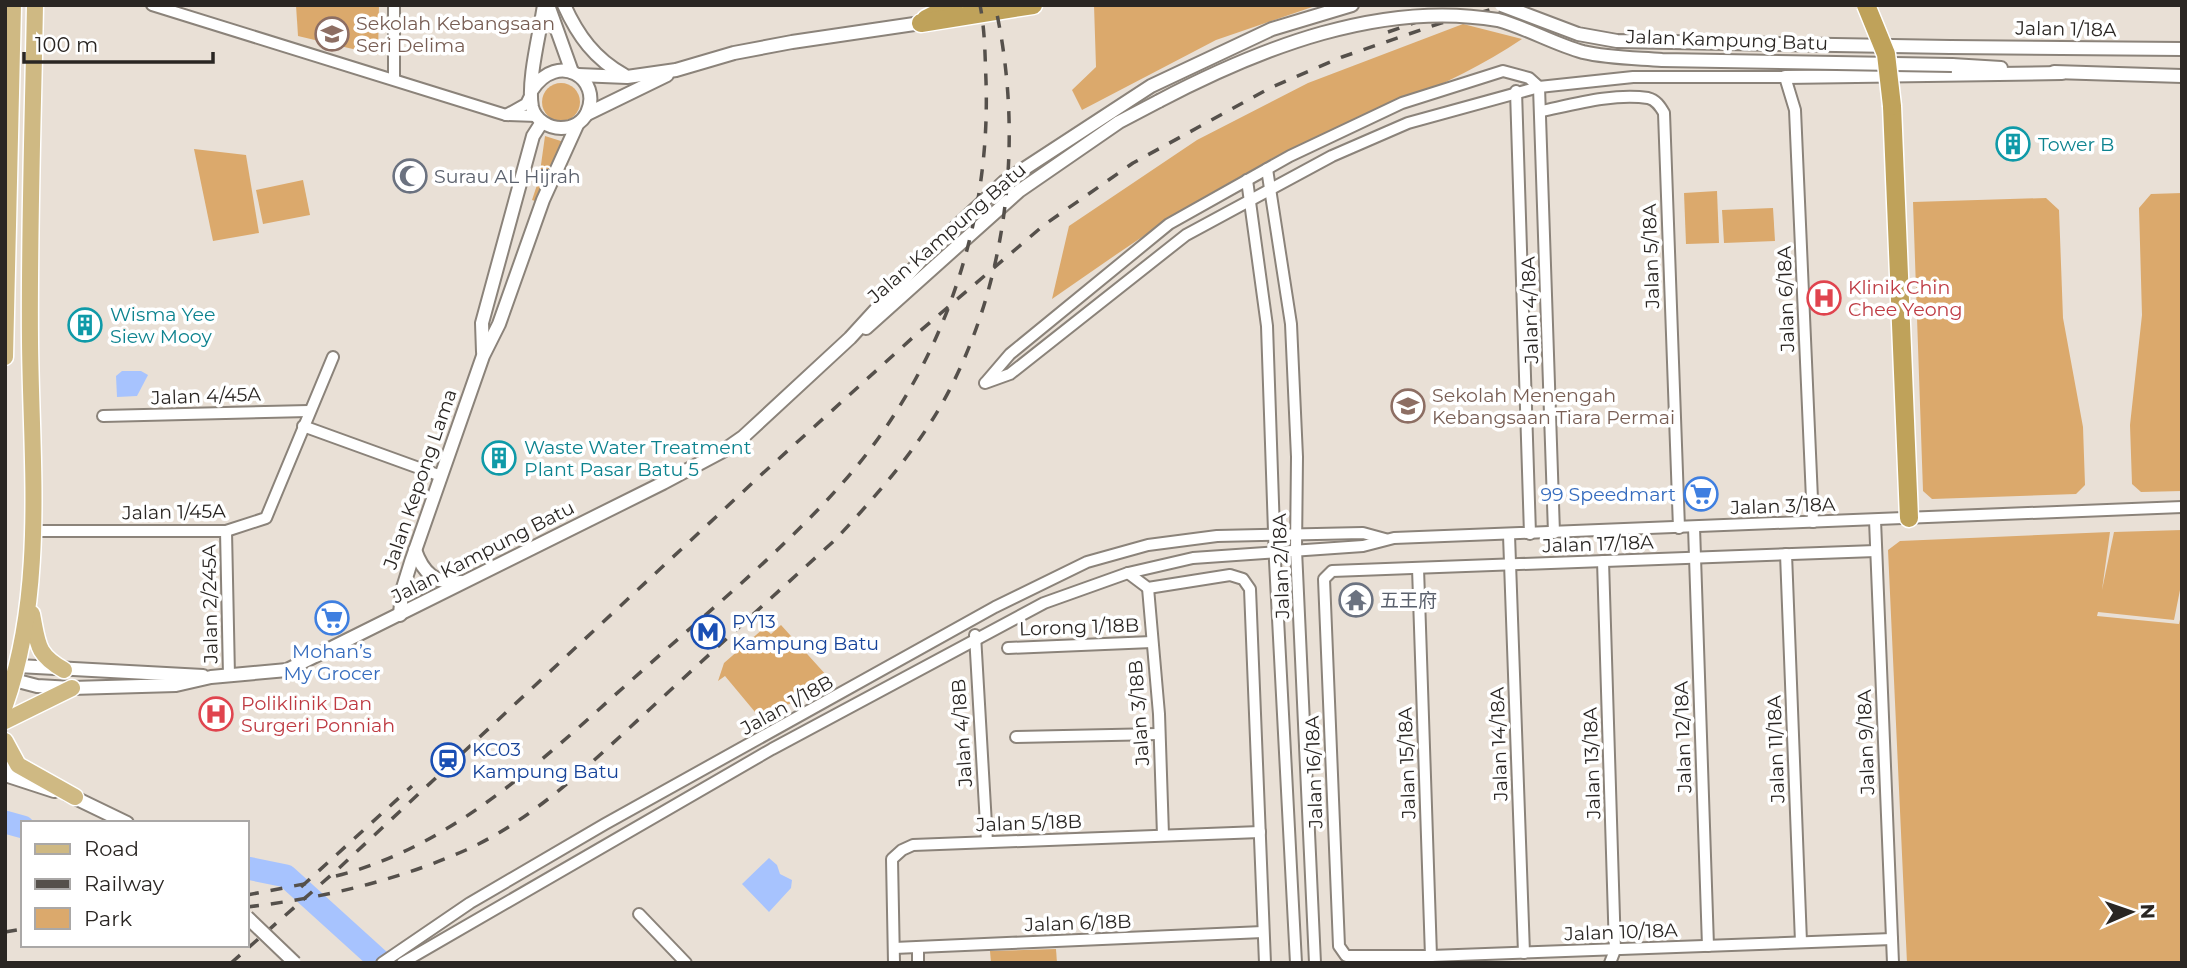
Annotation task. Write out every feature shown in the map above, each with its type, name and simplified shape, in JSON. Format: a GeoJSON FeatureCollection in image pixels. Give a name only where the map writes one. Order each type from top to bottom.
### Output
{"type":"FeatureCollection","features":[{"type":"Feature","properties":{"kind":"highway"},"geometry":{"type":"LineString","coordinates":[[920,23],[980,5]]}},
{"type":"Feature","properties":{"kind":"highway"},"geometry":{"type":"LineString","coordinates":[[954,13],[1033,5]]}},
{"type":"Feature","properties":{"kind":"highway"},"geometry":{"type":"LineString","coordinates":[[1866,5],[1880,34],[1889,71],[1909,518]]}},
{"type":"Feature","properties":{"kind":"main road"},"geometry":{"type":"LineString","coordinates":[[5,357],[13,5]]}},
{"type":"Feature","properties":{"kind":"main road"},"geometry":{"type":"LineString","coordinates":[[35,5],[29,319],[30,605],[39,650],[44,659],[64,670]]}},
{"type":"Feature","properties":{"kind":"main road"},"geometry":{"type":"LineString","coordinates":[[5,705],[30,605]]}},
{"type":"Feature","properties":{"kind":"main road"},"geometry":{"type":"LineString","coordinates":[[5,720],[72,688]]}},
{"type":"Feature","properties":{"kind":"main road"},"geometry":{"type":"LineString","coordinates":[[5,741],[18,765],[75,797]]}},
{"type":"Feature","properties":{"kind":"street"},"geometry":{"type":"LineString","coordinates":[[152,5],[506,114],[539,119],[553,128],[577,125],[587,114],[677,70]]}},
{"type":"Feature","properties":{"kind":"street"},"geometry":{"type":"LineString","coordinates":[[394,5],[394,78]]}},
{"type":"Feature","properties":{"kind":"street"},"geometry":{"type":"LineString","coordinates":[[546,5],[575,73],[586,84],[591,99],[587,114]]}},
{"type":"Feature","properties":{"kind":"street"},"geometry":{"type":"LineString","coordinates":[[539,119],[532,106],[546,5]]}},
{"type":"Feature","properties":{"kind":"street"},"geometry":{"type":"LineString","coordinates":[[564,5],[584,42],[602,63],[627,77]]}},
{"type":"Feature","properties":{"kind":"street","name":"Jalan Kampung Batu"},"geometry":{"type":"LineString","coordinates":[[11,673],[37,686],[72,688],[176,685],[211,677],[268,673],[299,666],[723,451],[850,338],[925,256],[1004,182],[1151,86],[1272,29],[1352,5]]}},
{"type":"Feature","properties":{"kind":"street","name":"Jalan Kampung Batu"},"geometry":{"type":"LineString","coordinates":[[1501,5],[1578,33],[1617,41],[1951,47]]}},
{"type":"Feature","properties":{"kind":"street","name":"Jalan Kampung Batu"},"geometry":{"type":"LineString","coordinates":[[850,338],[878,320],[1019,191],[1119,122],[1268,49],[1319,31],[1395,11],[1454,12],[1498,20],[1582,51],[1662,61],[1952,65],[2062,73]]}},
{"type":"Feature","properties":{"kind":"street"},"geometry":{"type":"LineString","coordinates":[[506,114],[526,104],[547,72],[558,69],[627,77],[677,70],[769,46],[920,23]]}},
{"type":"Feature","properties":{"kind":"street","name":"Jalan 1/18A"},"geometry":{"type":"LineString","coordinates":[[1951,47],[2182,49]]}},
{"type":"Feature","properties":{"kind":"street"},"geometry":{"type":"LineString","coordinates":[[1539,87],[1528,78],[1503,71],[1402,103],[1267,169],[1169,223],[1035,334],[985,383],[1010,374],[1186,235],[1270,188],[1408,123],[1516,91],[1633,77],[2062,73],[2182,76]]}},
{"type":"Feature","properties":{"kind":"street","name":"Jalan 6/18A"},"geometry":{"type":"LineString","coordinates":[[1785,77],[1795,110],[1813,522]]}},
{"type":"Feature","properties":{"kind":"street","name":"Jalan 4/18A"},"geometry":{"type":"LineString","coordinates":[[1539,87],[1542,111],[1555,533]]}},
{"type":"Feature","properties":{"kind":"street","name":"Jalan 4/18A"},"geometry":{"type":"LineString","coordinates":[[1516,91],[1530,534]]}},
{"type":"Feature","properties":{"kind":"street","name":"Jalan 5/18A"},"geometry":{"type":"LineString","coordinates":[[1542,111],[1599,100],[1649,98],[1658,103],[1664,113],[1679,528]]}},
{"type":"Feature","properties":{"kind":"street","name":"Jalan Kepong Lama"},"geometry":{"type":"LineString","coordinates":[[483,356],[482,323],[539,119]]}},
{"type":"Feature","properties":{"kind":"street","name":"Jalan Kepong Lama"},"geometry":{"type":"LineString","coordinates":[[400,615],[402,591],[415,550],[483,356],[499,324],[543,200],[577,125]]}},
{"type":"Feature","properties":{"kind":"street","name":"Jalan 2/18A"},"geometry":{"type":"LineString","coordinates":[[1267,169],[1291,324],[1297,457],[1296,550],[1315,963]]}},
{"type":"Feature","properties":{"kind":"street","name":"Jalan 2/18A"},"geometry":{"type":"LineString","coordinates":[[1247,180],[1267,326],[1275,551],[1296,963]]}},
{"type":"Feature","properties":{"kind":"street"},"geometry":{"type":"LineString","coordinates":[[1524,313],[1548,312]]}},
{"type":"Feature","properties":{"kind":"street"},"geometry":{"type":"LineString","coordinates":[[1035,334],[1045,347]]}},
{"type":"Feature","properties":{"kind":"street","name":"Jalan 1/45A"},"geometry":{"type":"LineString","coordinates":[[31,531],[226,531],[258,521],[271,513],[303,426],[333,357]]}},
{"type":"Feature","properties":{"kind":"street","name":"Jalan 4/45A"},"geometry":{"type":"LineString","coordinates":[[103,416],[309,411]]}},
{"type":"Feature","properties":{"kind":"street"},"geometry":{"type":"LineString","coordinates":[[303,426],[441,476]]}},
{"type":"Feature","properties":{"kind":"street","name":"Jalan 3/18A"},"geometry":{"type":"LineString","coordinates":[[1275,551],[1363,546],[1385,539],[2182,507]]}},
{"type":"Feature","properties":{"kind":"street","name":"Jalan 9/18A"},"geometry":{"type":"LineString","coordinates":[[1875,520],[1893,963]]}},
{"type":"Feature","properties":{"kind":"street","name":"Jalan 12/18A"},"geometry":{"type":"LineString","coordinates":[[1694,527],[1708,946]]}},
{"type":"Feature","properties":{"kind":"street","name":"Jalan 2/245A"},"geometry":{"type":"LineString","coordinates":[[226,531],[229,676]]}},
{"type":"Feature","properties":{"kind":"street","name":"Jalan 3/18A"},"geometry":{"type":"LineString","coordinates":[[1275,536],[1363,533],[1385,539]]}},
{"type":"Feature","properties":{"kind":"street","name":"Jalan 14/18A"},"geometry":{"type":"LineString","coordinates":[[1509,535],[1524,953]]}},
{"type":"Feature","properties":{"kind":"street","name":"Jalan 1/18B"},"geometry":{"type":"LineString","coordinates":[[382,963],[481,896],[605,824],[1054,578],[1117,552],[1217,536],[1275,536]]}},
{"type":"Feature","properties":{"kind":"street"},"geometry":{"type":"LineString","coordinates":[[415,550],[419,562],[433,578],[442,582],[467,582]]}},
{"type":"Feature","properties":{"kind":"street","name":"Jalan 1/18B"},"geometry":{"type":"LineString","coordinates":[[401,963],[772,749],[1044,603],[1158,565],[1194,558],[1275,551]]}},
{"type":"Feature","properties":{"kind":"street","name":"Jalan 17/18A"},"geometry":{"type":"LineString","coordinates":[[1324,579],[1332,571],[1876,551]]}},
{"type":"Feature","properties":{"kind":"street","name":"Jalan 11/18A"},"geometry":{"type":"LineString","coordinates":[[1786,554],[1801,943]]}},
{"type":"Feature","properties":{"kind":"street","name":"Jalan 13/18A"},"geometry":{"type":"LineString","coordinates":[[1603,561],[1615,950],[1610,963]]}},
{"type":"Feature","properties":{"kind":"street"},"geometry":{"type":"LineString","coordinates":[[1128,573],[1148,588],[1158,565]]}},
{"type":"Feature","properties":{"kind":"street","name":"Jalan 15/18A"},"geometry":{"type":"LineString","coordinates":[[1419,568],[1431,956]]}},
{"type":"Feature","properties":{"kind":"street","name":"Jalan 2/18A"},"geometry":{"type":"LineString","coordinates":[[1148,588],[1230,575],[1242,579],[1250,589],[1265,963]]}},
{"type":"Feature","properties":{"kind":"street","name":"Jalan 16/18A"},"geometry":{"type":"LineString","coordinates":[[1324,579],[1339,946],[1342,952],[1352,958]]}},
{"type":"Feature","properties":{"kind":"street","name":"Jalan 3/18B"},"geometry":{"type":"LineString","coordinates":[[1148,588],[1159,734],[1163,835]]}},
{"type":"Feature","properties":{"kind":"street","name":"Jalan 4/18B"},"geometry":{"type":"LineString","coordinates":[[975,621],[987,842]]}},
{"type":"Feature","properties":{"kind":"street","name":"Lorong 1/18B"},"geometry":{"type":"LineString","coordinates":[[1008,648],[1152,642]]}},
{"type":"Feature","properties":{"kind":"street","name":"Jalan Kampung Batu"},"geometry":{"type":"LineString","coordinates":[[11,673],[64,670],[180,672],[211,677]]}},
{"type":"Feature","properties":{"kind":"street"},"geometry":{"type":"LineString","coordinates":[[1016,737],[1159,734]]}},
{"type":"Feature","properties":{"kind":"street"},"geometry":{"type":"LineString","coordinates":[[5,766],[123,821]]}},
{"type":"Feature","properties":{"kind":"street"},"geometry":{"type":"LineString","coordinates":[[5,775],[75,797]]}},
{"type":"Feature","properties":{"kind":"street","name":"Jalan 5/18B"},"geometry":{"type":"LineString","coordinates":[[894,948],[892,859],[913,845],[1259,832]]}},
{"type":"Feature","properties":{"kind":"street"},"geometry":{"type":"LineString","coordinates":[[481,896],[486,913]]}},
{"type":"Feature","properties":{"kind":"street"},"geometry":{"type":"LineString","coordinates":[[470,903],[486,913]]}},
{"type":"Feature","properties":{"kind":"street"},"geometry":{"type":"LineString","coordinates":[[639,914],[686,963]]}},
{"type":"Feature","properties":{"kind":"street"},"geometry":{"type":"LineString","coordinates":[[248,918],[295,963]]}},
{"type":"Feature","properties":{"kind":"street","name":"Jalan 6/18B"},"geometry":{"type":"LineString","coordinates":[[894,948],[1264,932]]}},
{"type":"Feature","properties":{"kind":"street","name":"Jalan 10/18A"},"geometry":{"type":"LineString","coordinates":[[1352,958],[1892,939]]}},
{"type":"Feature","properties":{"kind":"street"},"geometry":{"type":"LineString","coordinates":[[918,947],[918,963]]}},
{"type":"Feature","properties":{"kind":"street"},"geometry":{"type":"LineString","coordinates":[[894,948],[894,963]]}},
{"type":"Feature","properties":{"kind":"green space"},"geometry":{"type":"Polygon","coordinates":[[[296,5],[379,5],[378,55],[298,36],[296,5]]]}},
{"type":"Feature","properties":{"kind":"green space"},"geometry":{"type":"Polygon","coordinates":[[[1094,5],[1318,5],[1216,40],[1082,110],[1072,90],[1096,67],[1094,5]]]}},
{"type":"Feature","properties":{"kind":"green space"},"geometry":{"type":"Polygon","coordinates":[[[1463,24],[1522,39],[1433,88],[1308,142],[1248,172],[1162,224],[1052,299],[1069,226],[1197,140],[1308,83],[1463,24]]]}},
{"type":"Feature","properties":{"kind":"green space"},"geometry":{"type":"Polygon","coordinates":[[[561,83],[575,88],[580,102],[575,116],[561,121],[547,116],[542,102],[547,88],[561,83]]]}},
{"type":"Feature","properties":{"kind":"green space"},"geometry":{"type":"Polygon","coordinates":[[[545,136],[564,142],[535,201],[532,200],[539,179],[545,136]]]}},
{"type":"Feature","properties":{"kind":"green space"},"geometry":{"type":"Polygon","coordinates":[[[194,149],[246,155],[259,233],[213,241],[194,149]]]}},
{"type":"Feature","properties":{"kind":"green space"},"geometry":{"type":"Polygon","coordinates":[[[303,180],[310,215],[263,224],[256,190],[303,180]]]}},
{"type":"Feature","properties":{"kind":"green space"},"geometry":{"type":"Polygon","coordinates":[[[1717,191],[1719,243],[1686,244],[1684,193],[1717,191]]]}},
{"type":"Feature","properties":{"kind":"green space"},"geometry":{"type":"Polygon","coordinates":[[[2182,193],[2182,491],[2141,492],[2132,484],[2130,425],[2142,315],[2139,208],[2151,194],[2182,193]]]}},
{"type":"Feature","properties":{"kind":"green space"},"geometry":{"type":"Polygon","coordinates":[[[2046,198],[2059,210],[2063,318],[2083,427],[2085,485],[2076,494],[1932,499],[1923,491],[1913,202],[2046,198]]]}},
{"type":"Feature","properties":{"kind":"green space"},"geometry":{"type":"Polygon","coordinates":[[[1773,208],[1775,241],[1724,243],[1722,210],[1773,208]]]}},
{"type":"Feature","properties":{"kind":"green space"},"geometry":{"type":"Polygon","coordinates":[[[2182,530],[2182,580],[2174,620],[2098,612],[2097,616],[2179,624],[2182,610],[2182,963],[1907,963],[1888,550],[1900,541],[2110,532],[2102,590],[2114,532],[2182,530]]]}},
{"type":"Feature","properties":{"kind":"green space"},"geometry":{"type":"Polygon","coordinates":[[[781,625],[836,686],[761,715],[755,712],[725,676],[718,681],[724,663],[764,628],[771,634],[781,625]]]}},
{"type":"Feature","properties":{"kind":"green space"},"geometry":{"type":"Polygon","coordinates":[[[1056,949],[1057,963],[991,963],[990,951],[1056,949]]]}},
{"type":"Feature","properties":{"kind":"water"},"geometry":{"type":"Polygon","coordinates":[[[122,371],[141,371],[148,375],[137,396],[117,397],[116,376],[122,371]]]}},
{"type":"Feature","properties":{"kind":"water"},"geometry":{"type":"Polygon","coordinates":[[[769,858],[777,865],[780,874],[792,880],[791,888],[769,912],[742,884],[769,858]]]}},
{"type":"Feature","properties":{"kind":"waterway"},"geometry":{"type":"LineString","coordinates":[[5,822],[21,826]]}},
{"type":"Feature","properties":{"kind":"waterway"},"geometry":{"type":"LineString","coordinates":[[248,868],[286,876],[382,963]]}},
{"type":"Feature","properties":{"kind":"railway"},"geometry":{"type":"LineString","coordinates":[[336,876],[379,862],[420,844],[459,821],[532,767],[765,561],[839,487],[874,444],[905,398],[931,349],[952,298],[968,246],[979,192],[985,137],[985,53],[980,5]]}},
{"type":"Feature","properties":{"kind":"railway"},"geometry":{"type":"LineString","coordinates":[[248,907],[359,887],[413,871],[466,850],[517,821],[587,767],[835,540],[884,485],[929,426],[953,383],[988,293],[999,246],[1009,149],[1004,52],[995,5]]}},
{"type":"Feature","properties":{"kind":"railway"},"geometry":{"type":"LineString","coordinates":[[231,963],[338,869],[762,474],[920,331],[1044,225],[1133,163],[1270,88],[1342,57],[1441,23],[1508,5]]}},
{"type":"Feature","properties":{"kind":"railway"},"geometry":{"type":"LineString","coordinates":[[1388,32],[1454,9]]}},
{"type":"Feature","properties":{"kind":"railway"},"geometry":{"type":"LineString","coordinates":[[301,887],[412,786]]}},
{"type":"Feature","properties":{"kind":"railway"},"geometry":{"type":"LineString","coordinates":[[248,895],[309,883]]}},
{"type":"Feature","properties":{"kind":"railway"},"geometry":{"type":"LineString","coordinates":[[5,932],[21,929]]}},
{"type":"Feature","properties":{"kind":"place","name":"Sekolah Kebangsaan Seri Delima"},"geometry":{"type":"Point","coordinates":[332,34]}},
{"type":"Feature","properties":{"kind":"place","name":"Tower B"},"geometry":{"type":"Point","coordinates":[2013,144]}},
{"type":"Feature","properties":{"kind":"place","name":"Surau AL Hijrah"},"geometry":{"type":"Point","coordinates":[410,176]}},
{"type":"Feature","properties":{"kind":"place","name":"Klinik Chin Chee Yeong"},"geometry":{"type":"Point","coordinates":[1824,298]}},
{"type":"Feature","properties":{"kind":"place","name":"Wisma Yee Siew Mooy"},"geometry":{"type":"Point","coordinates":[85,325]}},
{"type":"Feature","properties":{"kind":"place","name":"Sekolah Menengah Kebangsaan Tiara Permai"},"geometry":{"type":"Point","coordinates":[1408,406]}},
{"type":"Feature","properties":{"kind":"place","name":"Waste Water Treatment Plant Pasar Batu 5"},"geometry":{"type":"Point","coordinates":[499,458]}},
{"type":"Feature","properties":{"kind":"place","name":"99 Speedmart"},"geometry":{"type":"Point","coordinates":[1701,494]}},
{"type":"Feature","properties":{"kind":"place","name":"五王府"},"geometry":{"type":"Point","coordinates":[1356,600]}},
{"type":"Feature","properties":{"kind":"place","name":"Mohan’s My Grocer"},"geometry":{"type":"Point","coordinates":[332,618]}},
{"type":"Feature","properties":{"kind":"place","name":"PY13 Kampung Batu"},"geometry":{"type":"Point","coordinates":[708,632]}},
{"type":"Feature","properties":{"kind":"place","name":"Poliklinik Dan Surgeri Ponniah"},"geometry":{"type":"Point","coordinates":[216,714]}},
{"type":"Feature","properties":{"kind":"place","name":"KC03 Kampung Batu"},"geometry":{"type":"Point","coordinates":[448,760]}}]}
